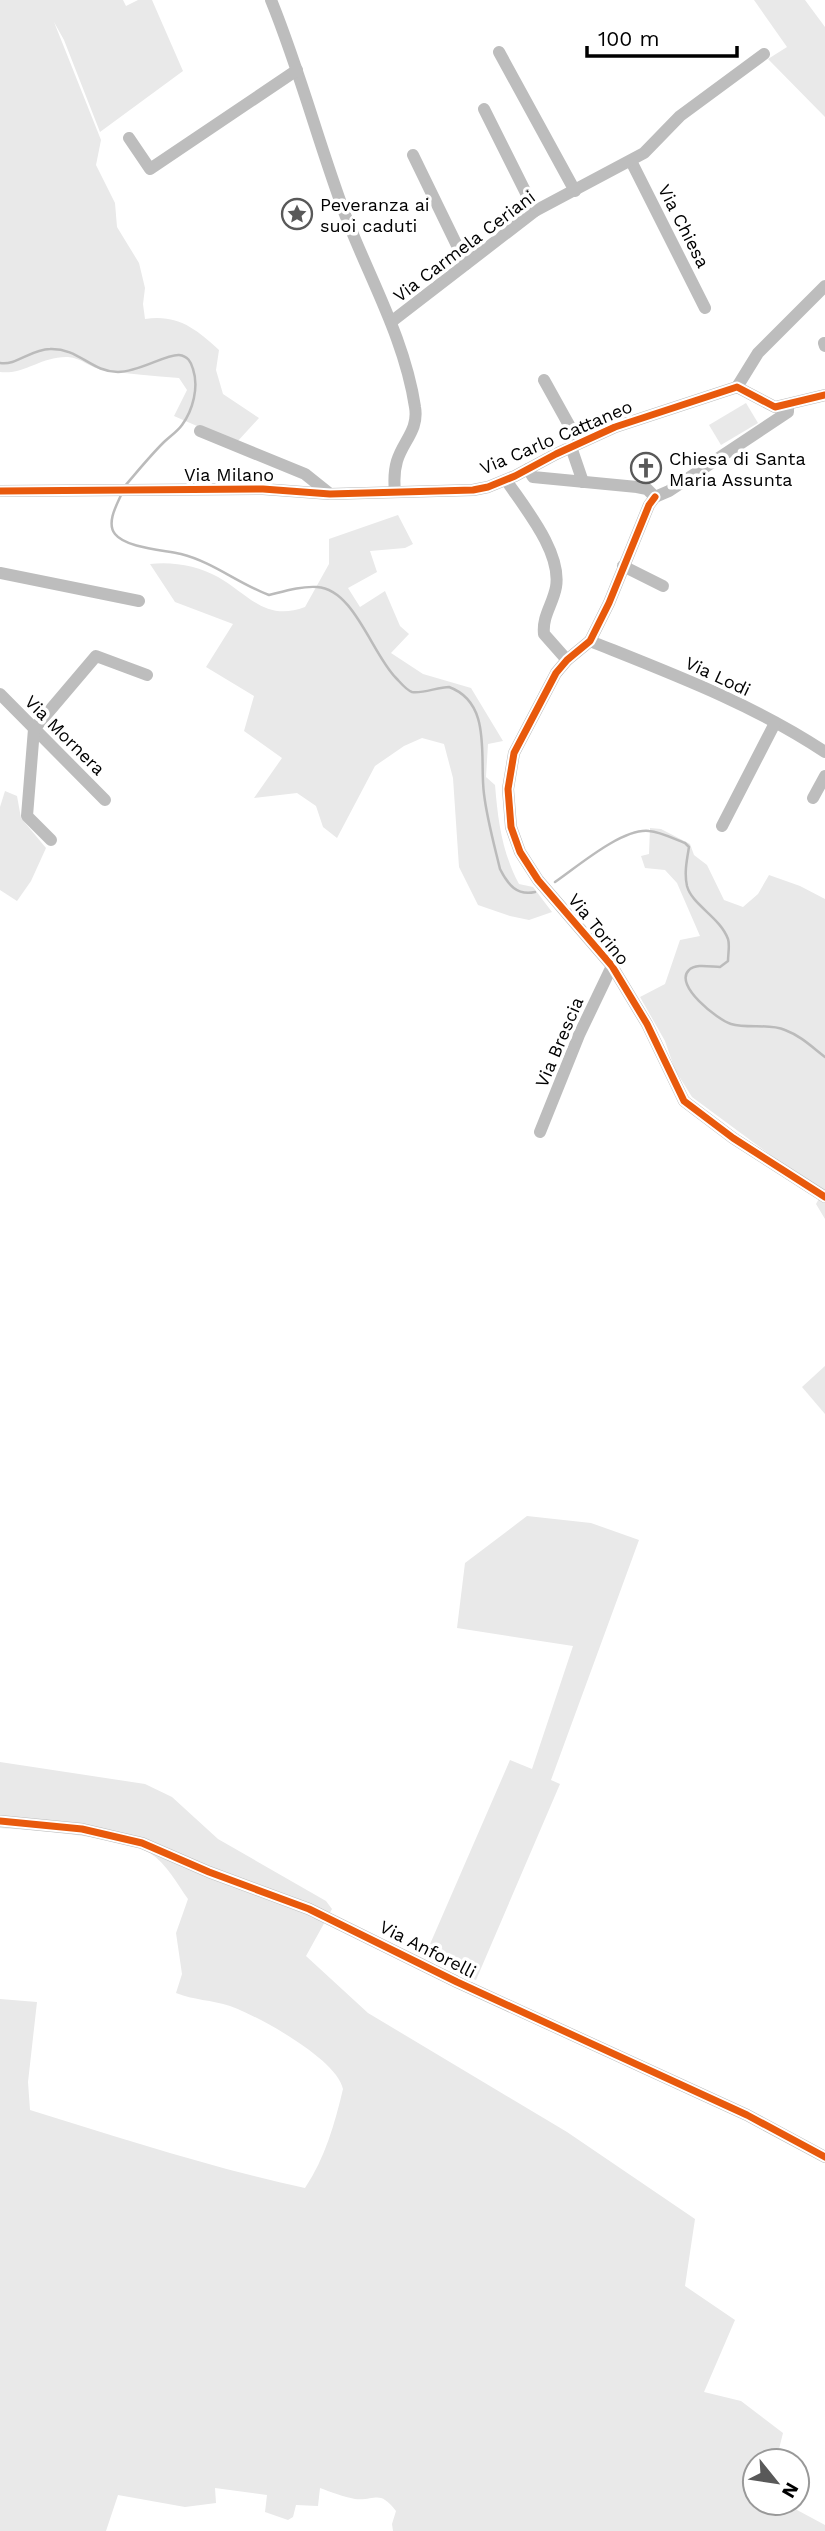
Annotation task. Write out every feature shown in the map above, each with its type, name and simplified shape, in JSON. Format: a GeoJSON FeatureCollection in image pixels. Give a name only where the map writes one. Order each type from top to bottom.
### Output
{"type":"FeatureCollection","features":[{"type":"Feature","properties":{"kind":"street"},"geometry":{"type":"LineString","coordinates":[[271,0],[346,217],[391,322],[416,409],[411,436],[397,460],[395,492]]}},
{"type":"Feature","properties":{"kind":"street"},"geometry":{"type":"LineString","coordinates":[[499,52],[575,191]]}},
{"type":"Feature","properties":{"kind":"street","name":"Via Carmela Ceriani"},"geometry":{"type":"LineString","coordinates":[[391,322],[535,211],[644,153],[681,116],[764,54]]}},
{"type":"Feature","properties":{"kind":"street"},"geometry":{"type":"LineString","coordinates":[[129,138],[150,169],[297,70]]}},
{"type":"Feature","properties":{"kind":"street"},"geometry":{"type":"LineString","coordinates":[[484,109],[535,211]]}},
{"type":"Feature","properties":{"kind":"street"},"geometry":{"type":"LineString","coordinates":[[413,155],[466,264]]}},
{"type":"Feature","properties":{"kind":"street","name":"Via Chiesa"},"geometry":{"type":"LineString","coordinates":[[631,161],[705,308]]}},
{"type":"Feature","properties":{"kind":"street"},"geometry":{"type":"LineString","coordinates":[[825,286],[758,353],[737,387],[775,407],[825,395]]}},
{"type":"Feature","properties":{"kind":"street"},"geometry":{"type":"LineString","coordinates":[[544,380],[575,445],[583,482]]}},
{"type":"Feature","properties":{"kind":"street","name":"Via Carlo Cattaneo"},"geometry":{"type":"LineString","coordinates":[[458,492],[488,487],[615,427],[737,387]]}},
{"type":"Feature","properties":{"kind":"street"},"geometry":{"type":"LineString","coordinates":[[590,641],[649,505],[655,497],[679,485],[788,412],[788,405]]}},
{"type":"Feature","properties":{"kind":"street"},"geometry":{"type":"LineString","coordinates":[[200,431],[304,474],[331,494]]}},
{"type":"Feature","properties":{"kind":"street"},"geometry":{"type":"LineString","coordinates":[[528,469],[533,477],[637,487],[647,489],[655,497]]}},
{"type":"Feature","properties":{"kind":"street"},"geometry":{"type":"LineString","coordinates":[[506,480],[547,544],[556,579],[555,590],[545,613],[544,634],[567,660]]}},
{"type":"Feature","properties":{"kind":"street","name":"Via Milano"},"geometry":{"type":"LineString","coordinates":[[0,491],[262,489],[331,494],[458,492]]}},
{"type":"Feature","properties":{"kind":"street"},"geometry":{"type":"LineString","coordinates":[[623,566],[663,586]]}},
{"type":"Feature","properties":{"kind":"street"},"geometry":{"type":"LineString","coordinates":[[0,573],[139,601]]}},
{"type":"Feature","properties":{"kind":"street","name":"Via Torino"},"geometry":{"type":"LineString","coordinates":[[590,641],[556,673],[514,753],[509,775],[508,806],[511,827],[520,852],[538,880],[612,966],[647,1024],[684,1101],[733,1138],[825,1197]]}},
{"type":"Feature","properties":{"kind":"street","name":"Via Lodi"},"geometry":{"type":"LineString","coordinates":[[590,641],[679,677],[775,723],[825,752]]}},
{"type":"Feature","properties":{"kind":"street"},"geometry":{"type":"LineString","coordinates":[[51,840],[27,816],[34,729],[96,656],[147,675]]}},
{"type":"Feature","properties":{"kind":"street","name":"Via Mornera"},"geometry":{"type":"LineString","coordinates":[[0,695],[105,800]]}},
{"type":"Feature","properties":{"kind":"street"},"geometry":{"type":"LineString","coordinates":[[722,826],[775,723]]}},
{"type":"Feature","properties":{"kind":"street"},"geometry":{"type":"LineString","coordinates":[[813,798],[825,776]]}},
{"type":"Feature","properties":{"kind":"street","name":"Via Brescia"},"geometry":{"type":"LineString","coordinates":[[540,1132],[579,1035],[612,966]]}},
{"type":"Feature","properties":{"kind":"street","name":"Via Anforelli"},"geometry":{"type":"LineString","coordinates":[[0,1821],[82,1829],[142,1843],[209,1872],[310,1909],[457,1982],[747,2115],[825,2157]]}},
{"type":"Feature","properties":{"kind":"shaded area"},"geometry":{"type":"Polygon","coordinates":[[[0,0],[123,0],[126,6],[138,0],[152,0],[183,71],[100,132],[64,40],[54,22],[101,140],[96,165],[115,203],[117,227],[139,263],[145,288],[145,319],[177,321],[219,350],[216,370],[223,394],[259,418],[236,443],[174,416],[187,390],[179,378],[103,370],[68,357],[50,359],[17,371],[0,372],[0,0]]]}},
{"type":"Feature","properties":{"kind":"shaded area"},"geometry":{"type":"Polygon","coordinates":[[[754,0],[805,0],[825,27],[825,117],[768,59],[787,47],[754,0]]]}},
{"type":"Feature","properties":{"kind":"shaded area"},"geometry":{"type":"Polygon","coordinates":[[[746,403],[758,423],[721,445],[709,425],[746,403]]]}},
{"type":"Feature","properties":{"kind":"shaded area"},"geometry":{"type":"Polygon","coordinates":[[[398,515],[413,544],[405,548],[370,551],[377,572],[348,588],[360,607],[385,591],[400,626],[409,634],[391,653],[423,674],[471,688],[503,741],[488,744],[486,777],[495,785],[499,824],[508,860],[519,884],[533,887],[552,912],[529,920],[478,905],[459,867],[453,778],[444,744],[422,738],[404,746],[375,766],[337,838],[323,827],[316,806],[297,793],[254,798],[282,758],[244,731],[254,696],[206,667],[233,624],[175,602],[150,564],[194,567],[218,577],[269,609],[291,611],[305,607],[329,564],[329,539],[398,515]]]}},
{"type":"Feature","properties":{"kind":"shaded area"},"geometry":{"type":"Polygon","coordinates":[[[5,791],[17,796],[21,818],[46,848],[31,881],[17,901],[0,890],[0,807],[5,791]]]}},
{"type":"Feature","properties":{"kind":"shaded area"},"geometry":{"type":"Polygon","coordinates":[[[650,828],[661,829],[690,844],[694,855],[707,865],[724,900],[743,907],[758,894],[769,875],[800,886],[825,899],[825,1219],[816,1204],[822,1193],[692,1097],[675,1070],[665,1041],[640,997],[665,984],[680,940],[700,936],[677,883],[665,870],[645,868],[641,856],[649,854],[650,828]]]}},
{"type":"Feature","properties":{"kind":"shaded area"},"geometry":{"type":"Polygon","coordinates":[[[825,1366],[825,1414],[802,1387],[825,1366]]]}},
{"type":"Feature","properties":{"kind":"shaded area"},"geometry":{"type":"Polygon","coordinates":[[[527,1516],[591,1523],[639,1540],[551,1780],[560,1784],[476,1980],[424,1958],[510,1760],[532,1769],[573,1646],[457,1628],[465,1563],[527,1516]]]}},
{"type":"Feature","properties":{"kind":"shaded area"},"geometry":{"type":"Polygon","coordinates":[[[0,1762],[145,1784],[172,1797],[218,1839],[326,1901],[332,1909],[306,1956],[368,2013],[567,2132],[695,2219],[685,2286],[735,2320],[704,2392],[741,2401],[783,2433],[780,2447],[741,2447],[741,2517],[810,2517],[825,2525],[825,2531],[393,2531],[396,2511],[381,2498],[355,2499],[320,2488],[318,2506],[296,2505],[293,2517],[288,2520],[265,2512],[267,2495],[215,2488],[216,2503],[185,2507],[118,2495],[106,2531],[0,2531],[0,1999],[37,2002],[28,2082],[30,2110],[236,2171],[305,2188],[328,2140],[343,2089],[338,2077],[312,2052],[259,2019],[230,2006],[176,1993],[182,1974],[176,1933],[188,1899],[167,1868],[150,1853],[138,1847],[100,1839],[0,1828],[0,1762]]]}},
{"type":"Feature","properties":{"kind":"waterway"},"geometry":{"type":"LineString","coordinates":[[0,363],[12,362],[50,349],[69,352],[100,368],[118,372],[174,355],[189,360],[195,376],[195,391],[186,419],[124,487]]}},
{"type":"Feature","properties":{"kind":"waterway"},"geometry":{"type":"LineString","coordinates":[[122,493],[113,514],[112,524],[120,539],[193,558],[269,595],[305,587],[330,590],[352,610],[387,667],[408,690],[416,692],[449,687],[463,695],[472,706],[481,733],[485,803],[500,869],[506,880],[518,891],[535,892]]}},
{"type":"Feature","properties":{"kind":"waterway"},"geometry":{"type":"LineString","coordinates":[[555,882],[613,842],[638,832],[658,833],[685,843],[689,847],[686,876],[690,893],[719,924],[729,944],[728,961],[720,967],[699,966],[689,970],[686,976],[687,984],[692,993],[708,1009],[731,1024],[785,1030],[825,1057]]}},
{"type":"Feature","properties":{"kind":"cycle path"},"geometry":{"type":"LineString","coordinates":[[0,491],[263,489],[330,494],[473,490],[515,476],[615,427],[737,387],[775,407],[825,395]]}},
{"type":"Feature","properties":{"kind":"cycle path"},"geometry":{"type":"LineString","coordinates":[[655,497],[649,505],[609,603],[590,641],[556,673],[514,753],[508,789],[511,827],[520,852],[538,880],[612,966],[647,1024],[684,1101],[733,1138],[825,1197]]}},
{"type":"Feature","properties":{"kind":"cycle path"},"geometry":{"type":"LineString","coordinates":[[0,1821],[82,1829],[142,1843],[209,1872],[309,1909],[457,1982],[747,2115],[825,2157]]}},
{"type":"Feature","properties":{"kind":"place","name":"Peveranza ai suoi caduti"},"geometry":{"type":"Point","coordinates":[297,214]}},
{"type":"Feature","properties":{"kind":"place","name":"Chiesa di Santa Maria Assunta"},"geometry":{"type":"Point","coordinates":[646,468]}}]}
